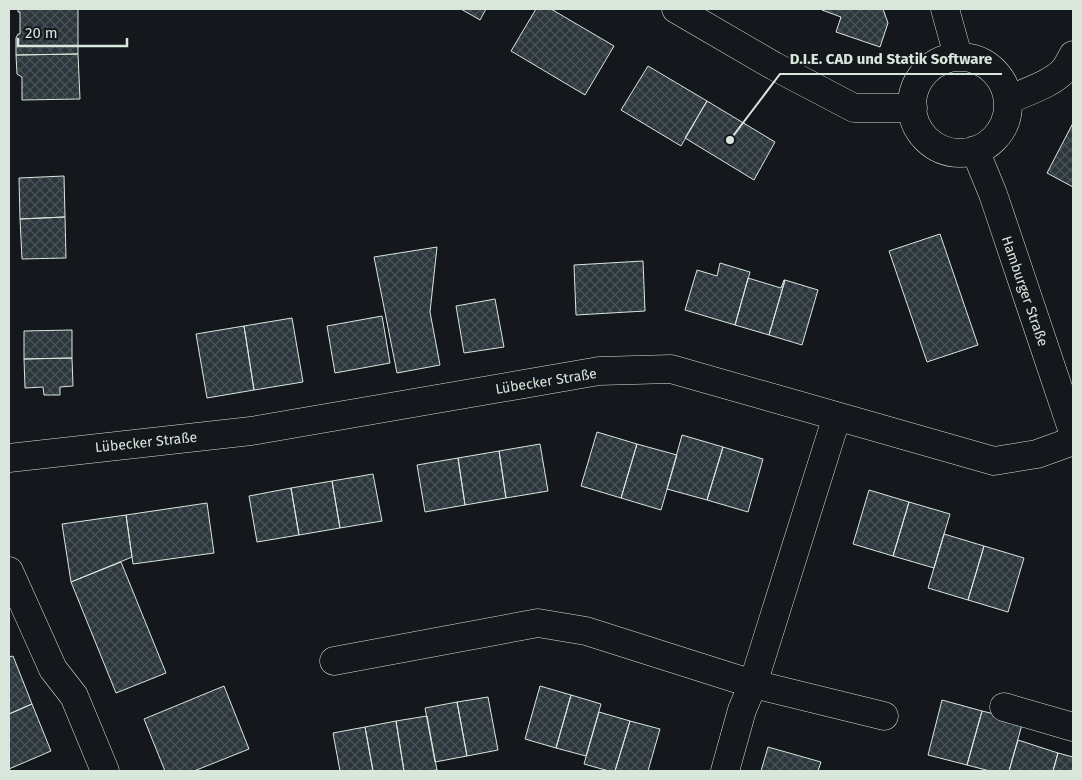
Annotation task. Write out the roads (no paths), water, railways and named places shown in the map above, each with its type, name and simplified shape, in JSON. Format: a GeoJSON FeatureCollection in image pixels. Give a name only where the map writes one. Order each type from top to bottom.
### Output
{"type":"FeatureCollection","features":[{"type":"Feature","properties":{"kind":"street"},"geometry":{"type":"LineString","coordinates":[[676,9],[774,66],[854,108],[913,108]]}},
{"type":"Feature","properties":{"kind":"street"},"geometry":{"type":"LineString","coordinates":[[945,9],[958,56]]}},
{"type":"Feature","properties":{"kind":"street"},"geometry":{"type":"LineString","coordinates":[[1008,100],[1057,77],[1065,69],[1073,54]]}},
{"type":"Feature","properties":{"kind":"street"},"geometry":{"type":"LineString","coordinates":[[958,56],[976,61],[997,75],[1008,100],[1007,118],[1002,129],[992,141],[975,150],[964,152],[943,149],[925,138],[915,121],[912,97],[915,87],[928,70],[937,63],[958,56]]}},
{"type":"Feature","properties":{"kind":"street","name":"Hamburger Straße"},"geometry":{"type":"LineString","coordinates":[[975,150],[992,194],[1073,432]]}},
{"type":"Feature","properties":{"kind":"street","name":"Lübecker Straße"},"geometry":{"type":"LineString","coordinates":[[9,458],[251,431],[599,371],[672,369],[994,461],[1037,454],[1073,441]]}},
{"type":"Feature","properties":{"kind":"street"},"geometry":{"type":"LineString","coordinates":[[725,771],[742,710],[753,684],[837,416]]}},
{"type":"Feature","properties":{"kind":"street"},"geometry":{"type":"LineString","coordinates":[[9,571],[53,670],[74,696],[105,771]]}},
{"type":"Feature","properties":{"kind":"street"},"geometry":{"type":"LineString","coordinates":[[334,661],[538,623],[586,631],[753,684],[884,716]]}},
{"type":"Feature","properties":{"kind":"street"},"geometry":{"type":"LineString","coordinates":[[1004,707],[1073,727]]}},
{"type":"Feature","properties":{"kind":"place","name":"D.I.E. CAD und Statik Software"},"geometry":{"type":"Point","coordinates":[730,140]}}]}
